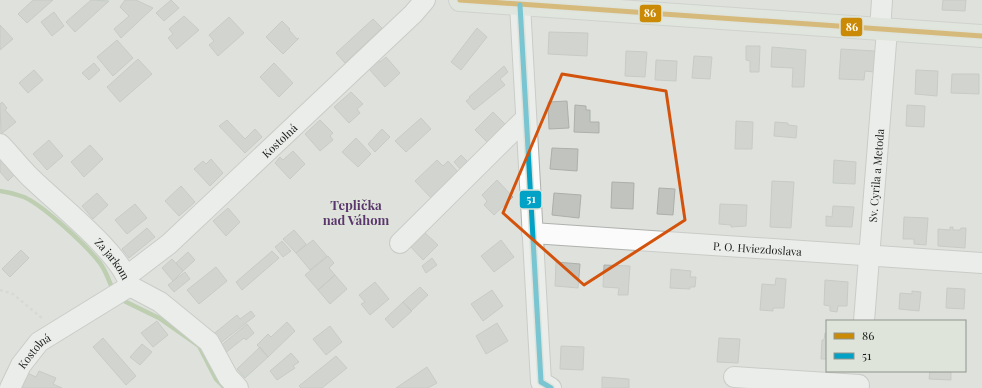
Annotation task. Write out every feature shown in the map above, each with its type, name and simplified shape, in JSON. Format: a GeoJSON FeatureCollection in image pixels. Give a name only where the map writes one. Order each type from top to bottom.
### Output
{"type":"FeatureCollection","features":[{"type":"Feature","properties":{"kind":"main road"},"geometry":{"type":"LineString","coordinates":[[460,0],[982,36]]}},
{"type":"Feature","properties":{"kind":"street","name":"Kostolná"},"geometry":{"type":"LineString","coordinates":[[10,388],[21,365],[39,342],[57,332],[122,288],[413,14],[425,0]]}},
{"type":"Feature","properties":{"kind":"street","name":"Sv. Cyrila a Metoda"},"geometry":{"type":"LineString","coordinates":[[864,320],[884,30],[882,0]]}},
{"type":"Feature","properties":{"kind":"street"},"geometry":{"type":"LineString","coordinates":[[520,5],[541,382],[551,388]]}},
{"type":"Feature","properties":{"kind":"street"},"geometry":{"type":"LineString","coordinates":[[400,243],[526,118]]}},
{"type":"Feature","properties":{"kind":"street","name":"Za jarkom"},"geometry":{"type":"LineString","coordinates":[[0,144],[29,176],[90,233],[122,288],[160,302],[209,342],[228,377],[238,388]]}},
{"type":"Feature","properties":{"kind":"street","name":"P. O. Hviezdoslava"},"geometry":{"type":"LineString","coordinates":[[532,233],[982,263]]}},
{"type":"Feature","properties":{"kind":"street"},"geometry":{"type":"LineString","coordinates":[[734,377],[860,381]]}},
{"type":"Feature","properties":{"kind":"path"},"geometry":{"type":"LineString","coordinates":[[0,290],[13,294],[57,332]]}},
{"type":"Feature","properties":{"kind":"highlighted area"},"geometry":{"type":"Polygon","coordinates":[[[562,74],[666,91],[685,220],[584,285],[503,213],[562,74]]]}},
{"type":"Feature","properties":{"kind":"building"},"geometry":{"type":"Polygon","coordinates":[[[33,0],[53,0],[27,23],[18,14],[33,0]]]}},
{"type":"Feature","properties":{"kind":"building"},"geometry":{"type":"Polygon","coordinates":[[[91,0],[109,1],[75,32],[66,22],[91,0]]]}},
{"type":"Feature","properties":{"kind":"building"},"geometry":{"type":"Polygon","coordinates":[[[125,0],[136,0],[153,8],[121,38],[114,29],[129,16],[120,7],[125,0]]]}},
{"type":"Feature","properties":{"kind":"building"},"geometry":{"type":"Polygon","coordinates":[[[171,0],[179,8],[164,21],[156,13],[171,0]]]}},
{"type":"Feature","properties":{"kind":"building"},"geometry":{"type":"Polygon","coordinates":[[[943,0],[966,0],[965,11],[942,10],[943,0]]]}},
{"type":"Feature","properties":{"kind":"building"},"geometry":{"type":"Polygon","coordinates":[[[54,12],[64,26],[52,36],[41,22],[54,12]]]}},
{"type":"Feature","properties":{"kind":"building"},"geometry":{"type":"Polygon","coordinates":[[[184,16],[199,30],[177,49],[168,38],[173,34],[169,29],[184,16]]]}},
{"type":"Feature","properties":{"kind":"building"},"geometry":{"type":"Polygon","coordinates":[[[229,17],[244,33],[218,56],[209,45],[214,41],[209,35],[229,17]]]}},
{"type":"Feature","properties":{"kind":"building"},"geometry":{"type":"Polygon","coordinates":[[[373,19],[382,28],[345,63],[336,53],[373,19]]]}},
{"type":"Feature","properties":{"kind":"building"},"geometry":{"type":"Polygon","coordinates":[[[282,21],[297,39],[299,38],[283,54],[266,37],[282,21]]]}},
{"type":"Feature","properties":{"kind":"building"},"geometry":{"type":"Polygon","coordinates":[[[0,25],[13,39],[0,50],[0,25]]]}},
{"type":"Feature","properties":{"kind":"building"},"geometry":{"type":"Polygon","coordinates":[[[477,28],[487,37],[461,70],[451,62],[477,28]]]}},
{"type":"Feature","properties":{"kind":"building"},"geometry":{"type":"Polygon","coordinates":[[[549,32],[588,33],[587,56],[548,54],[549,32]]]}},
{"type":"Feature","properties":{"kind":"building"},"geometry":{"type":"Polygon","coordinates":[[[117,40],[133,58],[113,76],[97,57],[117,40]]]}},
{"type":"Feature","properties":{"kind":"building"},"geometry":{"type":"Polygon","coordinates":[[[746,46],[760,46],[759,72],[750,72],[750,61],[746,60],[746,46]]]}},
{"type":"Feature","properties":{"kind":"building"},"geometry":{"type":"Polygon","coordinates":[[[772,47],[806,50],[804,87],[792,87],[793,68],[771,67],[772,47]]]}},
{"type":"Feature","properties":{"kind":"building"},"geometry":{"type":"Polygon","coordinates":[[[841,49],[875,51],[874,72],[865,71],[864,80],[839,79],[841,49]]]}},
{"type":"Feature","properties":{"kind":"building"},"geometry":{"type":"Polygon","coordinates":[[[626,51],[647,52],[645,77],[625,76],[626,51]]]}},
{"type":"Feature","properties":{"kind":"building"},"geometry":{"type":"Polygon","coordinates":[[[694,56],[712,57],[710,79],[692,78],[694,56]]]}},
{"type":"Feature","properties":{"kind":"building"},"geometry":{"type":"Polygon","coordinates":[[[386,57],[400,73],[385,87],[369,69],[378,60],[380,62],[386,57]]]}},
{"type":"Feature","properties":{"kind":"building"},"geometry":{"type":"Polygon","coordinates":[[[138,59],[152,74],[120,102],[107,87],[138,59]]]}},
{"type":"Feature","properties":{"kind":"building"},"geometry":{"type":"Polygon","coordinates":[[[656,60],[677,61],[676,81],[655,80],[656,60]]]}},
{"type":"Feature","properties":{"kind":"building"},"geometry":{"type":"Polygon","coordinates":[[[94,63],[100,70],[89,80],[82,73],[94,63]]]}},
{"type":"Feature","properties":{"kind":"building"},"geometry":{"type":"Polygon","coordinates":[[[274,63],[293,83],[279,97],[260,77],[274,63]]]}},
{"type":"Feature","properties":{"kind":"building"},"geometry":{"type":"Polygon","coordinates":[[[504,66],[508,72],[500,79],[505,85],[474,110],[466,101],[504,66]]]}},
{"type":"Feature","properties":{"kind":"building"},"geometry":{"type":"Polygon","coordinates":[[[34,70],[43,80],[28,93],[19,83],[34,70]]]}},
{"type":"Feature","properties":{"kind":"building"},"geometry":{"type":"Polygon","coordinates":[[[916,70],[938,71],[937,96],[915,94],[916,70]]]}},
{"type":"Feature","properties":{"kind":"building"},"geometry":{"type":"Polygon","coordinates":[[[952,74],[979,74],[979,94],[951,93],[952,74]]]}},
{"type":"Feature","properties":{"kind":"building"},"geometry":{"type":"Polygon","coordinates":[[[351,92],[363,104],[357,109],[360,113],[349,123],[334,107],[351,92]]]}},
{"type":"Feature","properties":{"kind":"building"},"geometry":{"type":"Polygon","coordinates":[[[567,101],[569,128],[549,129],[548,102],[567,101]]]}},
{"type":"Feature","properties":{"kind":"building"},"geometry":{"type":"Polygon","coordinates":[[[2,102],[7,108],[5,110],[16,122],[1,134],[0,104],[2,102]]]}},
{"type":"Feature","properties":{"kind":"building"},"geometry":{"type":"Polygon","coordinates":[[[575,105],[586,106],[586,110],[590,110],[590,122],[599,122],[599,133],[574,132],[575,105]]]}},
{"type":"Feature","properties":{"kind":"building"},"geometry":{"type":"Polygon","coordinates":[[[907,105],[925,106],[924,127],[906,126],[907,105]]]}},
{"type":"Feature","properties":{"kind":"building"},"geometry":{"type":"Polygon","coordinates":[[[493,112],[510,129],[492,147],[475,130],[493,112]]]}},
{"type":"Feature","properties":{"kind":"building"},"geometry":{"type":"Polygon","coordinates":[[[421,118],[431,129],[406,152],[395,141],[421,118]]]}},
{"type":"Feature","properties":{"kind":"building"},"geometry":{"type":"Polygon","coordinates":[[[227,120],[245,139],[255,129],[262,137],[245,153],[219,126],[227,120]]]}},
{"type":"Feature","properties":{"kind":"building"},"geometry":{"type":"Polygon","coordinates":[[[320,120],[333,133],[330,136],[333,140],[320,151],[305,134],[320,120]]]}},
{"type":"Feature","properties":{"kind":"building"},"geometry":{"type":"Polygon","coordinates":[[[736,121],[753,122],[752,149],[735,149],[736,121]]]}},
{"type":"Feature","properties":{"kind":"building"},"geometry":{"type":"Polygon","coordinates":[[[775,122],[788,123],[788,125],[797,126],[796,138],[774,136],[775,122]]]}},
{"type":"Feature","properties":{"kind":"building"},"geometry":{"type":"Polygon","coordinates":[[[382,129],[390,137],[375,152],[368,144],[382,129]]]}},
{"type":"Feature","properties":{"kind":"building"},"geometry":{"type":"Polygon","coordinates":[[[356,138],[371,154],[358,167],[342,152],[356,138]]]}},
{"type":"Feature","properties":{"kind":"building"},"geometry":{"type":"Polygon","coordinates":[[[49,140],[63,156],[47,170],[33,154],[49,140]]]}},
{"type":"Feature","properties":{"kind":"building"},"geometry":{"type":"Polygon","coordinates":[[[90,145],[103,159],[84,177],[71,162],[90,145]]]}},
{"type":"Feature","properties":{"kind":"building"},"geometry":{"type":"Polygon","coordinates":[[[552,148],[578,149],[577,171],[550,169],[552,148]]]}},
{"type":"Feature","properties":{"kind":"building"},"geometry":{"type":"Polygon","coordinates":[[[293,151],[305,164],[290,179],[275,163],[280,157],[283,160],[293,151]]]}},
{"type":"Feature","properties":{"kind":"building"},"geometry":{"type":"Polygon","coordinates":[[[0,155],[16,173],[8,181],[0,172],[0,155]]]}},
{"type":"Feature","properties":{"kind":"building"},"geometry":{"type":"Polygon","coordinates":[[[461,155],[471,165],[463,172],[454,162],[461,155]]]}},
{"type":"Feature","properties":{"kind":"building"},"geometry":{"type":"Polygon","coordinates":[[[211,159],[223,173],[210,186],[194,169],[203,161],[206,164],[211,159]]]}},
{"type":"Feature","properties":{"kind":"building"},"geometry":{"type":"Polygon","coordinates":[[[437,160],[443,166],[448,161],[460,174],[433,200],[415,181],[437,160]]]}},
{"type":"Feature","properties":{"kind":"building"},"geometry":{"type":"Polygon","coordinates":[[[834,160],[856,162],[855,184],[833,183],[834,160]]]}},
{"type":"Feature","properties":{"kind":"building"},"geometry":{"type":"Polygon","coordinates":[[[497,180],[513,197],[494,215],[484,205],[487,201],[482,195],[497,180]]]}},
{"type":"Feature","properties":{"kind":"building"},"geometry":{"type":"Polygon","coordinates":[[[772,181],[794,182],[791,228],[770,227],[772,181]]]}},
{"type":"Feature","properties":{"kind":"building"},"geometry":{"type":"Polygon","coordinates":[[[612,182],[634,183],[633,209],[611,208],[612,182]]]}},
{"type":"Feature","properties":{"kind":"building"},"geometry":{"type":"Polygon","coordinates":[[[181,186],[195,202],[179,216],[165,201],[181,186]]]}},
{"type":"Feature","properties":{"kind":"building"},"geometry":{"type":"Polygon","coordinates":[[[659,188],[675,189],[673,215],[657,214],[659,188]]]}},
{"type":"Feature","properties":{"kind":"building"},"geometry":{"type":"Polygon","coordinates":[[[97,193],[108,205],[93,219],[82,206],[97,193]]]}},
{"type":"Feature","properties":{"kind":"building"},"geometry":{"type":"Polygon","coordinates":[[[554,193],[581,195],[579,218],[552,215],[554,193]]]}},
{"type":"Feature","properties":{"kind":"building"},"geometry":{"type":"Polygon","coordinates":[[[135,204],[147,218],[127,234],[115,220],[135,204]]]}},
{"type":"Feature","properties":{"kind":"building"},"geometry":{"type":"Polygon","coordinates":[[[720,204],[747,205],[746,226],[731,227],[731,225],[719,224],[720,204]]]}},
{"type":"Feature","properties":{"kind":"building"},"geometry":{"type":"Polygon","coordinates":[[[833,206],[854,207],[852,227],[826,226],[826,216],[832,217],[833,206]]]}},
{"type":"Feature","properties":{"kind":"building"},"geometry":{"type":"Polygon","coordinates":[[[228,208],[240,222],[226,236],[213,221],[228,208]]]}},
{"type":"Feature","properties":{"kind":"building"},"geometry":{"type":"Polygon","coordinates":[[[904,217],[928,218],[926,245],[914,244],[914,239],[903,239],[904,217]]]}},
{"type":"Feature","properties":{"kind":"building"},"geometry":{"type":"Polygon","coordinates":[[[950,227],[953,227],[953,230],[966,228],[965,248],[938,246],[938,229],[950,230],[950,227]]]}},
{"type":"Feature","properties":{"kind":"building"},"geometry":{"type":"Polygon","coordinates":[[[147,228],[155,237],[129,258],[122,249],[147,228]]]}},
{"type":"Feature","properties":{"kind":"building"},"geometry":{"type":"Polygon","coordinates":[[[294,230],[306,244],[296,253],[283,239],[294,230]]]}},
{"type":"Feature","properties":{"kind":"building"},"geometry":{"type":"Polygon","coordinates":[[[422,230],[438,245],[423,260],[408,244],[422,230]]]}},
{"type":"Feature","properties":{"kind":"building"},"geometry":{"type":"Polygon","coordinates":[[[313,240],[327,256],[310,270],[296,253],[313,240]]]}},
{"type":"Feature","properties":{"kind":"building"},"geometry":{"type":"Polygon","coordinates":[[[501,240],[514,257],[494,272],[481,256],[501,240]]]}},
{"type":"Feature","properties":{"kind":"building"},"geometry":{"type":"Polygon","coordinates":[[[282,241],[291,251],[283,257],[275,247],[282,241]]]}},
{"type":"Feature","properties":{"kind":"building"},"geometry":{"type":"Polygon","coordinates":[[[21,250],[29,258],[10,277],[2,269],[21,250]]]}},
{"type":"Feature","properties":{"kind":"building"},"geometry":{"type":"Polygon","coordinates":[[[272,251],[279,258],[242,290],[236,282],[272,251]]]}},
{"type":"Feature","properties":{"kind":"building"},"geometry":{"type":"Polygon","coordinates":[[[188,252],[195,260],[183,271],[176,263],[188,252]]]}},
{"type":"Feature","properties":{"kind":"building"},"geometry":{"type":"Polygon","coordinates":[[[328,256],[334,263],[329,268],[335,275],[318,290],[305,275],[328,256]]]}},
{"type":"Feature","properties":{"kind":"building"},"geometry":{"type":"Polygon","coordinates":[[[432,258],[437,265],[426,273],[422,266],[432,258]]]}},
{"type":"Feature","properties":{"kind":"building"},"geometry":{"type":"Polygon","coordinates":[[[172,259],[183,271],[173,281],[162,268],[172,259]]]}},
{"type":"Feature","properties":{"kind":"building"},"geometry":{"type":"Polygon","coordinates":[[[556,262],[580,264],[578,288],[555,286],[556,262]]]}},
{"type":"Feature","properties":{"kind":"building"},"geometry":{"type":"Polygon","coordinates":[[[604,265],[630,266],[628,295],[618,295],[619,288],[603,287],[604,265]]]}},
{"type":"Feature","properties":{"kind":"building"},"geometry":{"type":"Polygon","coordinates":[[[216,267],[227,281],[199,304],[187,290],[216,267]]]}},
{"type":"Feature","properties":{"kind":"building"},"geometry":{"type":"Polygon","coordinates":[[[671,269],[691,271],[690,277],[696,277],[695,287],[690,287],[690,289],[670,288],[671,269]]]}},
{"type":"Feature","properties":{"kind":"building"},"geometry":{"type":"Polygon","coordinates":[[[185,272],[190,279],[174,292],[168,285],[185,272]]]}},
{"type":"Feature","properties":{"kind":"building"},"geometry":{"type":"Polygon","coordinates":[[[335,275],[347,289],[330,304],[318,290],[335,275]]]}},
{"type":"Feature","properties":{"kind":"building"},"geometry":{"type":"Polygon","coordinates":[[[776,278],[786,279],[784,308],[773,308],[773,311],[760,310],[762,284],[775,285],[776,278]]]}},
{"type":"Feature","properties":{"kind":"building"},"geometry":{"type":"Polygon","coordinates":[[[825,280],[848,282],[847,306],[838,306],[837,312],[830,311],[830,306],[824,305],[825,280]]]}},
{"type":"Feature","properties":{"kind":"building"},"geometry":{"type":"Polygon","coordinates":[[[375,282],[389,299],[370,315],[361,304],[365,302],[359,295],[375,282]]]}},
{"type":"Feature","properties":{"kind":"building"},"geometry":{"type":"Polygon","coordinates":[[[420,287],[428,295],[411,311],[403,302],[420,287]]]}},
{"type":"Feature","properties":{"kind":"building"},"geometry":{"type":"Polygon","coordinates":[[[947,288],[965,289],[964,309],[946,308],[947,288]]]}},
{"type":"Feature","properties":{"kind":"building"},"geometry":{"type":"Polygon","coordinates":[[[492,290],[503,306],[483,321],[471,304],[492,290]]]}},
{"type":"Feature","properties":{"kind":"building"},"geometry":{"type":"Polygon","coordinates":[[[912,291],[921,292],[919,311],[899,309],[900,293],[912,294],[912,291]]]}},
{"type":"Feature","properties":{"kind":"building"},"geometry":{"type":"Polygon","coordinates":[[[403,302],[412,311],[393,328],[385,319],[403,302]]]}},
{"type":"Feature","properties":{"kind":"building"},"geometry":{"type":"Polygon","coordinates":[[[251,311],[255,316],[218,345],[211,336],[237,315],[240,319],[251,311]]]}},
{"type":"Feature","properties":{"kind":"building"},"geometry":{"type":"Polygon","coordinates":[[[157,321],[168,335],[153,347],[141,333],[157,321]]]}},
{"type":"Feature","properties":{"kind":"building"},"geometry":{"type":"Polygon","coordinates":[[[287,322],[295,331],[268,357],[257,345],[268,334],[271,337],[287,322]]]}},
{"type":"Feature","properties":{"kind":"building"},"geometry":{"type":"Polygon","coordinates":[[[497,323],[508,341],[486,354],[476,336],[497,323]]]}},
{"type":"Feature","properties":{"kind":"building"},"geometry":{"type":"Polygon","coordinates":[[[247,324],[254,333],[246,340],[244,338],[224,354],[219,347],[247,324]]]}},
{"type":"Feature","properties":{"kind":"building"},"geometry":{"type":"Polygon","coordinates":[[[330,326],[342,342],[326,355],[313,339],[330,326]]]}},
{"type":"Feature","properties":{"kind":"building"},"geometry":{"type":"Polygon","coordinates":[[[826,333],[826,359],[821,359],[822,340],[824,340],[826,333]]]}},
{"type":"Feature","properties":{"kind":"building"},"geometry":{"type":"Polygon","coordinates":[[[103,338],[136,376],[126,385],[93,347],[103,338]]]}},
{"type":"Feature","properties":{"kind":"building"},"geometry":{"type":"Polygon","coordinates":[[[719,338],[740,339],[738,363],[717,362],[719,338]]]}},
{"type":"Feature","properties":{"kind":"building"},"geometry":{"type":"Polygon","coordinates":[[[142,344],[152,352],[140,365],[130,357],[142,344]]]}},
{"type":"Feature","properties":{"kind":"building"},"geometry":{"type":"Polygon","coordinates":[[[561,346],[584,347],[583,370],[560,369],[561,346]]]}},
{"type":"Feature","properties":{"kind":"building"},"geometry":{"type":"Polygon","coordinates":[[[260,347],[268,357],[245,378],[237,369],[260,347]]]}},
{"type":"Feature","properties":{"kind":"building"},"geometry":{"type":"Polygon","coordinates":[[[291,353],[299,362],[293,366],[295,368],[277,380],[270,371],[291,353]]]}},
{"type":"Feature","properties":{"kind":"building"},"geometry":{"type":"Polygon","coordinates":[[[336,356],[347,368],[322,388],[301,388],[299,386],[336,356]]]}},
{"type":"Feature","properties":{"kind":"building"},"geometry":{"type":"Polygon","coordinates":[[[427,367],[437,383],[428,388],[396,388],[427,367]]]}},
{"type":"Feature","properties":{"kind":"building"},"geometry":{"type":"Polygon","coordinates":[[[39,371],[56,378],[53,384],[62,388],[17,388],[25,372],[36,377],[39,371]]]}},
{"type":"Feature","properties":{"kind":"building"},"geometry":{"type":"Polygon","coordinates":[[[930,372],[951,372],[951,380],[929,379],[930,372]]]}},
{"type":"Feature","properties":{"kind":"building"},"geometry":{"type":"Polygon","coordinates":[[[602,377],[629,379],[629,388],[602,388],[602,377]]]}},
{"type":"Feature","properties":{"kind":"waterway"},"geometry":{"type":"LineString","coordinates":[[0,191],[24,197],[64,227],[85,246],[100,263],[113,290]]}},
{"type":"Feature","properties":{"kind":"waterway"},"geometry":{"type":"LineString","coordinates":[[120,299],[159,318],[199,346],[216,379],[223,386]]}},
{"type":"Feature","properties":{"kind":"transit line","name":"86"},"geometry":{"type":"LineString","coordinates":[[460,0],[982,36]]}},
{"type":"Feature","properties":{"kind":"transit line","name":"51"},"geometry":{"type":"LineString","coordinates":[[520,5],[541,382],[551,388]]}},
{"type":"Feature","properties":{"kind":"district","name":"Teplička nad Váhom"},"geometry":{"type":"Point","coordinates":[356,212]}}]}
